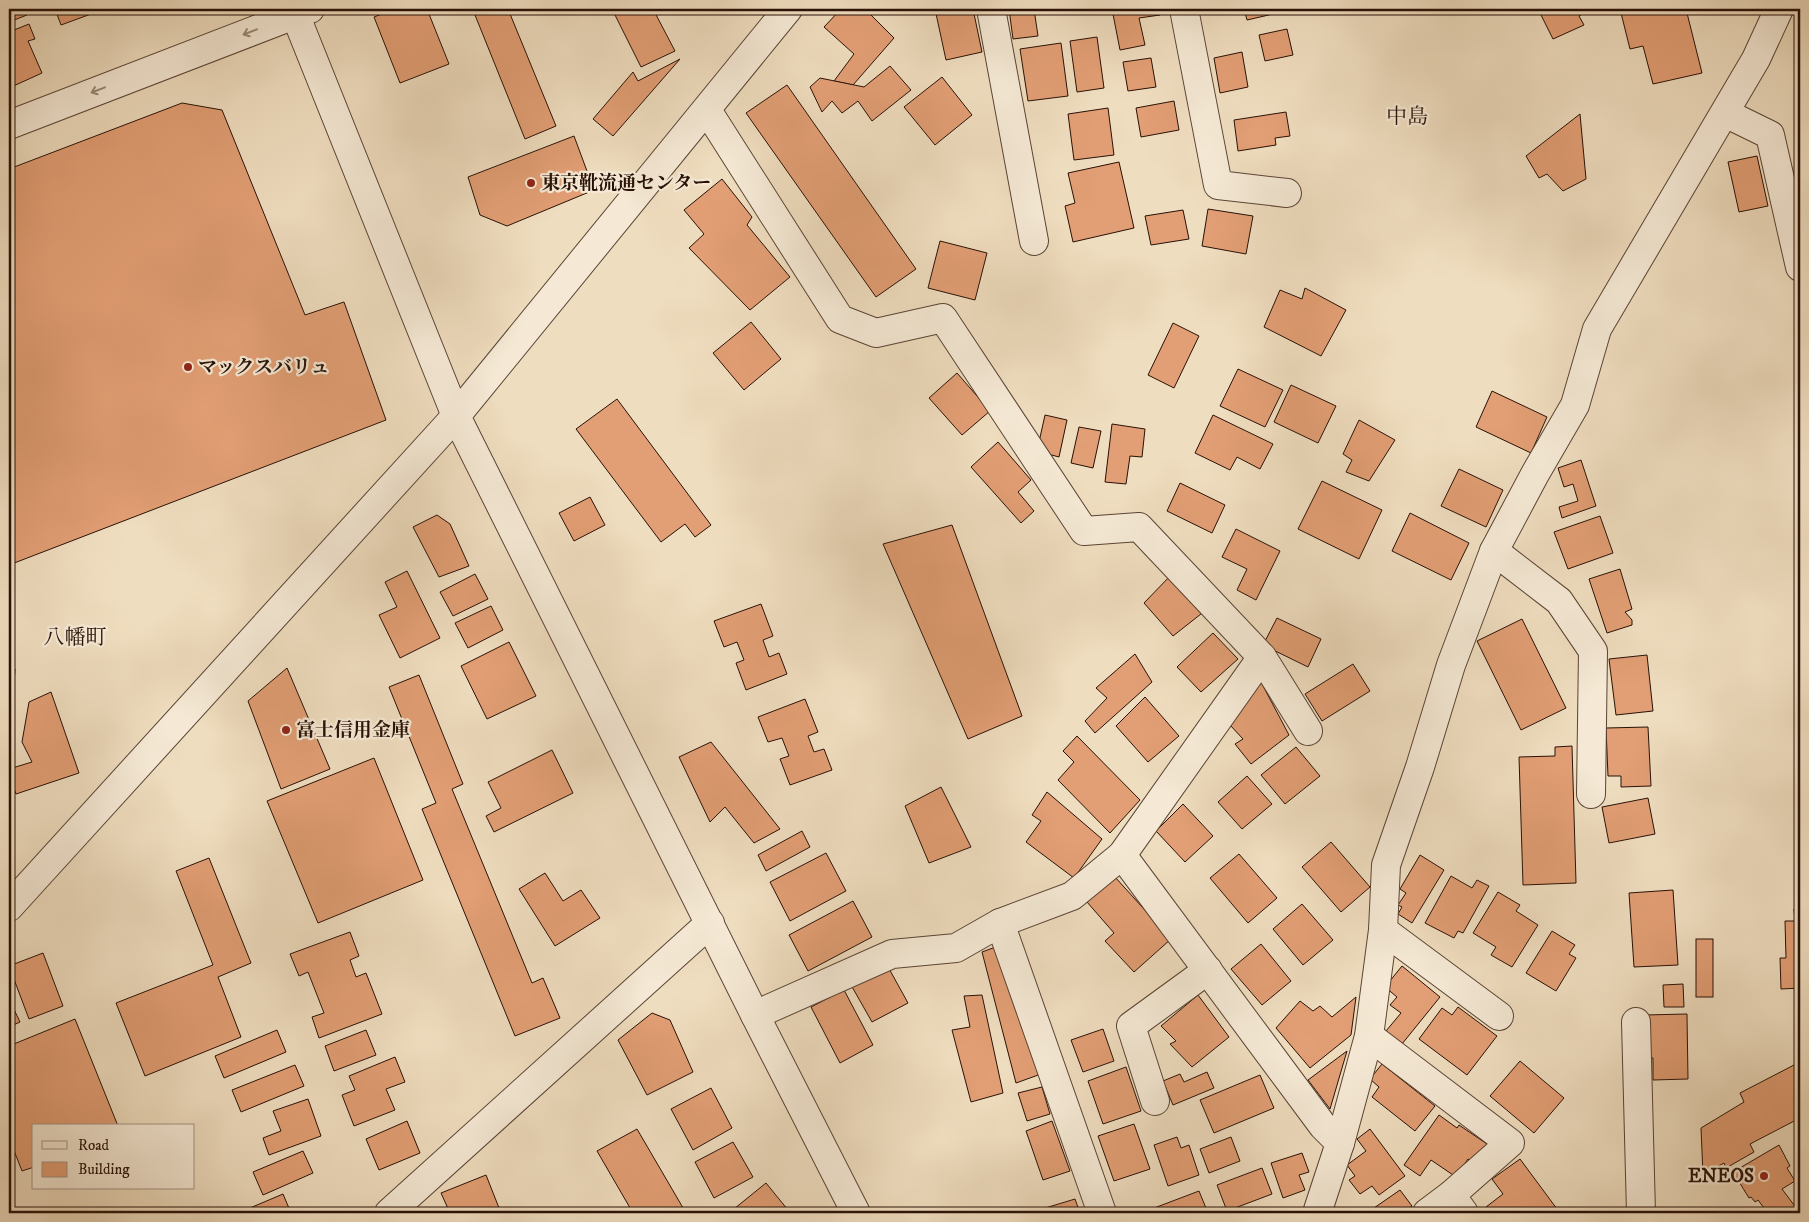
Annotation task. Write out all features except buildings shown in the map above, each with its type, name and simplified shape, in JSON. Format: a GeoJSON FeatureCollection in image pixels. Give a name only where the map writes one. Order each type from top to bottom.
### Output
{"type":"FeatureCollection","features":[{"type":"Feature","properties":{"kind":"street"},"geometry":{"type":"LineString","coordinates":[[9,907],[456,416],[788,9]]}},
{"type":"Feature","properties":{"kind":"street"},"geometry":{"type":"LineString","coordinates":[[991,9],[1034,241]]}},
{"type":"Feature","properties":{"kind":"street"},"geometry":{"type":"LineString","coordinates":[[1184,9],[1218,185],[1287,193]]}},
{"type":"Feature","properties":{"kind":"street"},"geometry":{"type":"LineString","coordinates":[[1317,1213],[1340,1144],[1369,1036],[1383,930],[1386,865],[1420,767],[1451,665],[1494,550],[1575,405],[1597,329],[1756,59],[1779,9]]}},
{"type":"Feature","properties":{"kind":"street"},"geometry":{"type":"LineString","coordinates":[[9,125],[299,11],[456,416],[856,1213]]}},
{"type":"Feature","properties":{"kind":"street"},"geometry":{"type":"LineString","coordinates":[[707,110],[840,319],[876,333],[943,318],[1084,531],[1139,527],[1262,657],[1308,731]]}},
{"type":"Feature","properties":{"kind":"street"},"geometry":{"type":"LineString","coordinates":[[1725,113],[1770,135],[1800,266]]}},
{"type":"Feature","properties":{"kind":"street"},"geometry":{"type":"LineString","coordinates":[[1494,550],[1559,601],[1593,652],[1591,794]]}},
{"type":"Feature","properties":{"kind":"street"},"geometry":{"type":"LineString","coordinates":[[755,1015],[892,954],[956,948],[1000,923],[1072,896],[1122,855],[1262,657]]}},
{"type":"Feature","properties":{"kind":"street"},"geometry":{"type":"LineString","coordinates":[[1122,855],[1324,1126],[1340,1144]]}},
{"type":"Feature","properties":{"kind":"street"},"geometry":{"type":"LineString","coordinates":[[388,1213],[710,923]]}},
{"type":"Feature","properties":{"kind":"street"},"geometry":{"type":"LineString","coordinates":[[1000,923],[1102,1213]]}},
{"type":"Feature","properties":{"kind":"street"},"geometry":{"type":"LineString","coordinates":[[1383,930],[1500,1016]]}},
{"type":"Feature","properties":{"kind":"street"},"geometry":{"type":"LineString","coordinates":[[1155,1101],[1131,1026],[1208,970]]}},
{"type":"Feature","properties":{"kind":"street"},"geometry":{"type":"LineString","coordinates":[[1636,1022],[1641,1213]]}},
{"type":"Feature","properties":{"kind":"street"},"geometry":{"type":"LineString","coordinates":[[1369,1036],[1510,1143],[1458,1204],[1426,1213]]}},
{"type":"Feature","properties":{"kind":"place","name":"東京靴流通センター"},"geometry":{"type":"Point","coordinates":[531,183]}},
{"type":"Feature","properties":{"kind":"place","name":"マックスバリュ"},"geometry":{"type":"Point","coordinates":[188,367]}},
{"type":"Feature","properties":{"kind":"place","name":"富士信用金庫"},"geometry":{"type":"Point","coordinates":[286,730]}},
{"type":"Feature","properties":{"kind":"place","name":"ENEOS"},"geometry":{"type":"Point","coordinates":[1764,1176]}},
{"type":"Feature","properties":{"kind":"district","name":"中島"},"geometry":{"type":"Point","coordinates":[1407,117]}},
{"type":"Feature","properties":{"kind":"district","name":"八幡町"},"geometry":{"type":"Point","coordinates":[75,638]}}]}
